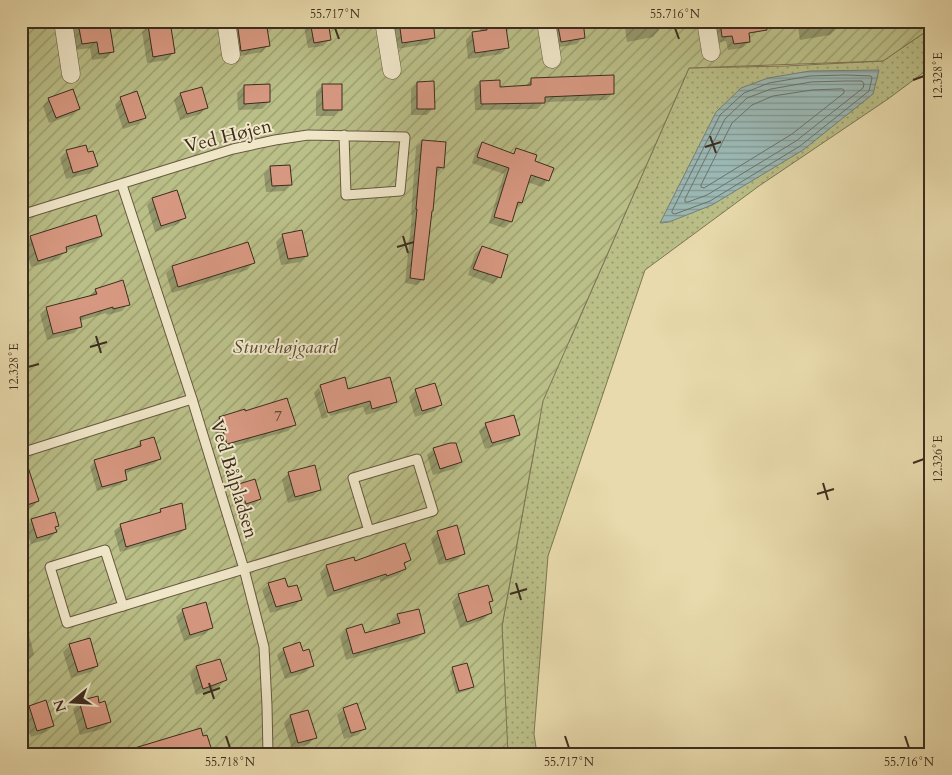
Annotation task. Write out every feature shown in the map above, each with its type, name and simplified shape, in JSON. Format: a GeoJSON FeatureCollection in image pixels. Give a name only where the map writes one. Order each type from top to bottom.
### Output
{"type":"FeatureCollection","features":[{"type":"Feature","properties":{"kind":"street"},"geometry":{"type":"LineString","coordinates":[[63,21],[70,74]]}},
{"type":"Feature","properties":{"kind":"street"},"geometry":{"type":"LineString","coordinates":[[226,21],[231,55]]}},
{"type":"Feature","properties":{"kind":"street"},"geometry":{"type":"LineString","coordinates":[[384,21],[392,70]]}},
{"type":"Feature","properties":{"kind":"street"},"geometry":{"type":"LineString","coordinates":[[546,21],[552,58]]}},
{"type":"Feature","properties":{"kind":"street"},"geometry":{"type":"LineString","coordinates":[[706,21],[711,52]]}},
{"type":"Feature","properties":{"kind":"lane","name":"Ved Højen"},"geometry":{"type":"LineString","coordinates":[[21,215],[122,185],[233,148],[308,135],[344,135],[405,137],[400,191],[346,195],[344,135]]}},
{"type":"Feature","properties":{"kind":"lane"},"geometry":{"type":"LineString","coordinates":[[21,453],[192,399],[122,185]]}},
{"type":"Feature","properties":{"kind":"lane","name":"Ved Bålpladsen"},"geometry":{"type":"LineString","coordinates":[[192,399],[244,569],[264,647],[268,706],[268,754]]}},
{"type":"Feature","properties":{"kind":"lane","name":"Ved Bålpladsen"},"geometry":{"type":"LineString","coordinates":[[123,606],[105,550],[50,567],[67,624],[123,606],[369,531],[433,511],[416,458],[353,478],[369,531]]}},
{"type":"Feature","properties":{"kind":"green space","name":"Stuvehøjgaard"},"geometry":{"type":"Polygon","coordinates":[[[21,21],[931,21],[931,28],[883,61],[689,68],[543,401],[502,626],[508,754],[21,754],[21,21]]]}},
{"type":"Feature","properties":{"kind":"green space"},"geometry":{"type":"Polygon","coordinates":[[[931,28],[931,67],[888,99],[759,186],[645,270],[548,556],[534,734],[537,754],[372,754],[506,713],[502,626],[540,418],[336,286],[569,342],[689,68],[883,61],[931,28]]]}},
{"type":"Feature","properties":{"kind":"water"},"geometry":{"type":"Polygon","coordinates":[[[879,70],[873,94],[803,150],[712,205],[669,222],[660,223],[716,112],[741,88],[768,78],[810,71],[879,70]]]}},
{"type":"Feature","properties":{"kind":"building"},"geometry":{"type":"Polygon","coordinates":[[[109,21],[114,52],[99,54],[97,42],[82,44],[78,23],[109,21]]]}},
{"type":"Feature","properties":{"kind":"building"},"geometry":{"type":"Polygon","coordinates":[[[170,21],[175,53],[153,57],[148,25],[170,21]]]}},
{"type":"Feature","properties":{"kind":"building"},"geometry":{"type":"Polygon","coordinates":[[[237,21],[266,21],[270,46],[241,51],[237,21]]]}},
{"type":"Feature","properties":{"kind":"building"},"geometry":{"type":"Polygon","coordinates":[[[310,21],[328,21],[331,40],[314,43],[310,21]]]}},
{"type":"Feature","properties":{"kind":"building"},"geometry":{"type":"Polygon","coordinates":[[[399,21],[433,21],[435,38],[402,43],[399,21]]]}},
{"type":"Feature","properties":{"kind":"building"},"geometry":{"type":"Polygon","coordinates":[[[486,21],[501,21],[502,27],[506,27],[509,48],[475,53],[472,32],[487,30],[486,21]]]}},
{"type":"Feature","properties":{"kind":"building"},"geometry":{"type":"Polygon","coordinates":[[[557,21],[583,21],[585,38],[561,42],[557,21]]]}},
{"type":"Feature","properties":{"kind":"building"},"geometry":{"type":"Polygon","coordinates":[[[720,21],[766,21],[767,30],[749,33],[750,42],[734,44],[732,36],[722,37],[720,21]]]}},
{"type":"Feature","properties":{"kind":"building"},"geometry":{"type":"Polygon","coordinates":[[[614,75],[614,94],[545,97],[545,103],[481,104],[480,81],[500,80],[500,87],[531,85],[531,78],[614,75]]]}},
{"type":"Feature","properties":{"kind":"building"},"geometry":{"type":"Polygon","coordinates":[[[434,81],[435,109],[417,109],[417,82],[434,81]]]}},
{"type":"Feature","properties":{"kind":"building"},"geometry":{"type":"Polygon","coordinates":[[[270,84],[270,102],[244,104],[244,85],[270,84]]]}},
{"type":"Feature","properties":{"kind":"building"},"geometry":{"type":"Polygon","coordinates":[[[322,84],[342,84],[342,110],[323,110],[322,84]]]}},
{"type":"Feature","properties":{"kind":"building"},"geometry":{"type":"Polygon","coordinates":[[[202,87],[208,108],[187,114],[180,93],[202,87]]]}},
{"type":"Feature","properties":{"kind":"building"},"geometry":{"type":"Polygon","coordinates":[[[73,89],[80,109],[56,118],[48,98],[73,89]]]}},
{"type":"Feature","properties":{"kind":"building"},"geometry":{"type":"Polygon","coordinates":[[[137,91],[146,118],[129,123],[120,97],[137,91]]]}},
{"type":"Feature","properties":{"kind":"building"},"geometry":{"type":"Polygon","coordinates":[[[422,140],[446,142],[444,168],[437,167],[424,280],[410,278],[422,140]]]}},
{"type":"Feature","properties":{"kind":"building"},"geometry":{"type":"Polygon","coordinates":[[[482,142],[514,154],[516,148],[537,155],[535,161],[554,168],[549,181],[531,175],[522,203],[518,202],[512,222],[494,217],[509,168],[477,157],[482,142]]]}},
{"type":"Feature","properties":{"kind":"building"},"geometry":{"type":"Polygon","coordinates":[[[86,145],[88,152],[93,151],[98,166],[73,173],[66,150],[86,145]]]}},
{"type":"Feature","properties":{"kind":"building"},"geometry":{"type":"Polygon","coordinates":[[[290,165],[292,185],[272,186],[270,166],[290,165]]]}},
{"type":"Feature","properties":{"kind":"building"},"geometry":{"type":"Polygon","coordinates":[[[177,190],[186,218],[161,226],[152,198],[177,190]]]}},
{"type":"Feature","properties":{"kind":"building"},"geometry":{"type":"Polygon","coordinates":[[[96,215],[102,236],[66,247],[67,252],[38,261],[30,236],[96,215]]]}},
{"type":"Feature","properties":{"kind":"building"},"geometry":{"type":"Polygon","coordinates":[[[302,230],[308,256],[288,259],[282,234],[302,230]]]}},
{"type":"Feature","properties":{"kind":"building"},"geometry":{"type":"Polygon","coordinates":[[[248,242],[255,263],[178,287],[172,266],[248,242]]]}},
{"type":"Feature","properties":{"kind":"building"},"geometry":{"type":"Polygon","coordinates":[[[482,246],[508,255],[501,278],[473,269],[482,246]]]}},
{"type":"Feature","properties":{"kind":"building"},"geometry":{"type":"Polygon","coordinates":[[[123,280],[130,305],[113,309],[113,307],[80,317],[82,327],[53,334],[46,307],[97,294],[95,289],[123,280]]]}},
{"type":"Feature","properties":{"kind":"building"},"geometry":{"type":"Polygon","coordinates":[[[345,377],[348,389],[390,377],[397,402],[372,409],[370,401],[328,413],[320,385],[345,377]]]}},
{"type":"Feature","properties":{"kind":"building"},"geometry":{"type":"Polygon","coordinates":[[[435,383],[442,405],[422,411],[415,389],[435,383]]]}},
{"type":"Feature","properties":{"kind":"building"},"geometry":{"type":"Polygon","coordinates":[[[287,398],[296,425],[227,444],[219,417],[287,398]]]}},
{"type":"Feature","properties":{"kind":"building"},"geometry":{"type":"Polygon","coordinates":[[[514,415],[520,435],[492,443],[485,423],[514,415]]]}},
{"type":"Feature","properties":{"kind":"building"},"geometry":{"type":"Polygon","coordinates":[[[154,437],[161,459],[125,470],[127,480],[102,487],[94,460],[141,446],[140,441],[154,437]]]}},
{"type":"Feature","properties":{"kind":"building"},"geometry":{"type":"Polygon","coordinates":[[[456,443],[462,462],[440,469],[433,448],[456,443]]]}},
{"type":"Feature","properties":{"kind":"building"},"geometry":{"type":"Polygon","coordinates":[[[25,458],[39,501],[21,507],[21,459],[25,458]]]}},
{"type":"Feature","properties":{"kind":"building"},"geometry":{"type":"Polygon","coordinates":[[[315,465],[321,490],[295,497],[288,472],[315,465]]]}},
{"type":"Feature","properties":{"kind":"building"},"geometry":{"type":"Polygon","coordinates":[[[255,479],[261,499],[246,504],[239,484],[255,479]]]}},
{"type":"Feature","properties":{"kind":"building"},"geometry":{"type":"Polygon","coordinates":[[[182,503],[186,529],[126,547],[120,524],[161,512],[160,509],[182,503]]]}},
{"type":"Feature","properties":{"kind":"building"},"geometry":{"type":"Polygon","coordinates":[[[55,512],[59,526],[55,527],[57,532],[37,538],[31,519],[55,512]]]}},
{"type":"Feature","properties":{"kind":"building"},"geometry":{"type":"Polygon","coordinates":[[[457,525],[465,554],[446,560],[437,531],[457,525]]]}},
{"type":"Feature","properties":{"kind":"building"},"geometry":{"type":"Polygon","coordinates":[[[405,543],[411,560],[404,563],[406,569],[334,591],[326,565],[354,557],[355,561],[405,543]]]}},
{"type":"Feature","properties":{"kind":"building"},"geometry":{"type":"Polygon","coordinates":[[[285,578],[288,587],[297,585],[302,600],[276,607],[268,583],[285,578]]]}},
{"type":"Feature","properties":{"kind":"building"},"geometry":{"type":"Polygon","coordinates":[[[488,585],[493,601],[489,602],[492,613],[467,622],[458,594],[488,585]]]}},
{"type":"Feature","properties":{"kind":"building"},"geometry":{"type":"Polygon","coordinates":[[[206,602],[213,628],[190,635],[182,609],[206,602]]]}},
{"type":"Feature","properties":{"kind":"building"},"geometry":{"type":"Polygon","coordinates":[[[419,609],[425,633],[353,654],[346,629],[362,624],[365,633],[400,623],[397,614],[419,609]]]}},
{"type":"Feature","properties":{"kind":"building"},"geometry":{"type":"Polygon","coordinates":[[[90,638],[98,666],[78,672],[69,644],[90,638]]]}},
{"type":"Feature","properties":{"kind":"building"},"geometry":{"type":"Polygon","coordinates":[[[300,642],[303,651],[309,649],[314,666],[291,673],[283,648],[300,642]]]}},
{"type":"Feature","properties":{"kind":"building"},"geometry":{"type":"Polygon","coordinates":[[[220,659],[227,680],[203,689],[196,666],[220,659]]]}},
{"type":"Feature","properties":{"kind":"building"},"geometry":{"type":"Polygon","coordinates":[[[467,663],[474,687],[459,691],[452,667],[467,663]]]}},
{"type":"Feature","properties":{"kind":"building"},"geometry":{"type":"Polygon","coordinates":[[[98,696],[99,703],[105,701],[111,722],[87,729],[79,701],[98,696]]]}},
{"type":"Feature","properties":{"kind":"building"},"geometry":{"type":"Polygon","coordinates":[[[46,700],[54,726],[37,731],[29,706],[46,700]]]}},
{"type":"Feature","properties":{"kind":"building"},"geometry":{"type":"Polygon","coordinates":[[[357,703],[366,729],[351,733],[343,708],[357,703]]]}},
{"type":"Feature","properties":{"kind":"building"},"geometry":{"type":"Polygon","coordinates":[[[308,710],[317,738],[298,743],[290,715],[308,710]]]}},
{"type":"Feature","properties":{"kind":"building"},"geometry":{"type":"Polygon","coordinates":[[[201,728],[203,736],[207,735],[213,754],[129,754],[128,750],[201,728]]]}}]}
